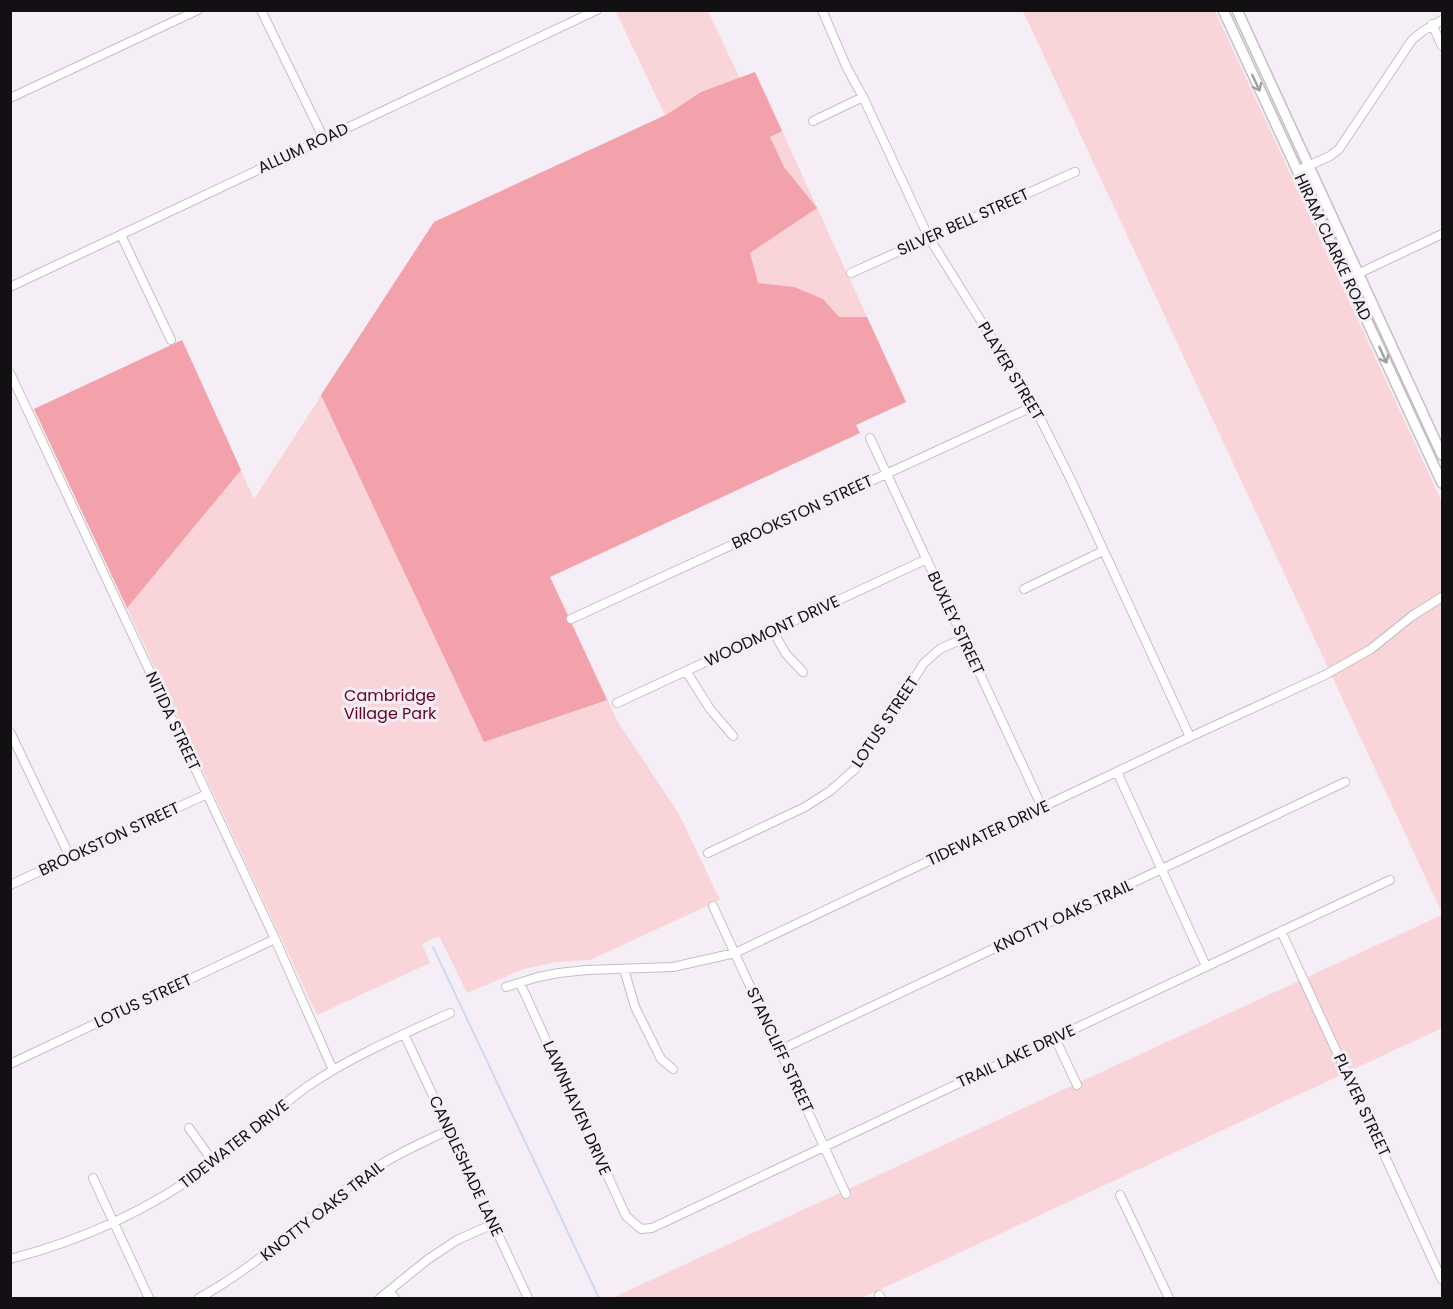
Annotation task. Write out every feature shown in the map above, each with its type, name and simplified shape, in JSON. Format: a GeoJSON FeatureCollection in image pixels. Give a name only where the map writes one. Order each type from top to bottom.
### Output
{"type":"FeatureCollection","features":[{"type":"Feature","properties":{"kind":"main road","name":"HIRAM CLARKE ROAD"},"geometry":{"type":"LineString","coordinates":[[1222,10],[1443,483]]}},
{"type":"Feature","properties":{"kind":"main road","name":"HIRAM CLARKE ROAD"},"geometry":{"type":"LineString","coordinates":[[1237,10],[1443,455]]}},
{"type":"Feature","properties":{"kind":"main road"},"geometry":{"type":"LineString","coordinates":[[1245,58],[1256,53]]}},
{"type":"Feature","properties":{"kind":"main road"},"geometry":{"type":"LineString","coordinates":[[1405,403],[1416,398]]}},
{"type":"Feature","properties":{"kind":"street"},"geometry":{"type":"LineString","coordinates":[[10,98],[198,10]]}},
{"type":"Feature","properties":{"kind":"street"},"geometry":{"type":"LineString","coordinates":[[261,10],[324,139]]}},
{"type":"Feature","properties":{"kind":"street","name":"ALLUM ROAD"},"geometry":{"type":"LineString","coordinates":[[10,287],[597,10]]}},
{"type":"Feature","properties":{"kind":"street","name":"PLAYER STREET"},"geometry":{"type":"LineString","coordinates":[[822,10],[847,68],[863,97],[928,236],[1034,405],[1190,736]]}},
{"type":"Feature","properties":{"kind":"street"},"geometry":{"type":"LineString","coordinates":[[1297,171],[1330,156],[1339,149],[1412,40],[1432,24],[1443,20]]}},
{"type":"Feature","properties":{"kind":"street"},"geometry":{"type":"LineString","coordinates":[[1432,24],[1443,46]]}},
{"type":"Feature","properties":{"kind":"street"},"geometry":{"type":"LineString","coordinates":[[813,121],[863,97]]}},
{"type":"Feature","properties":{"kind":"street","name":"SILVER BELL STREET"},"geometry":{"type":"LineString","coordinates":[[851,273],[928,236],[1075,172]]}},
{"type":"Feature","properties":{"kind":"street"},"geometry":{"type":"LineString","coordinates":[[1347,279],[1443,234]]}},
{"type":"Feature","properties":{"kind":"street"},"geometry":{"type":"LineString","coordinates":[[120,235],[171,340]]}},
{"type":"Feature","properties":{"kind":"street","name":"NITIDA STREET"},"geometry":{"type":"LineString","coordinates":[[10,373],[275,939],[333,1070]]}},
{"type":"Feature","properties":{"kind":"street","name":"BROOKSTON STREET"},"geometry":{"type":"LineString","coordinates":[[571,619],[1034,405]]}},
{"type":"Feature","properties":{"kind":"street","name":"BUXLEY STREET"},"geometry":{"type":"LineString","coordinates":[[870,438],[1042,807]]}},
{"type":"Feature","properties":{"kind":"street"},"geometry":{"type":"LineString","coordinates":[[1024,589],[1103,551]]}},
{"type":"Feature","properties":{"kind":"street","name":"WOODMONT DRIVE"},"geometry":{"type":"LineString","coordinates":[[617,703],[927,560]]}},
{"type":"Feature","properties":{"kind":"street","name":"TIDEWATER DRIVE"},"geometry":{"type":"LineString","coordinates":[[506,987],[559,973],[673,967],[735,953],[1190,736],[1325,675],[1371,649],[1412,616],[1443,597]]}},
{"type":"Feature","properties":{"kind":"street"},"geometry":{"type":"LineString","coordinates":[[773,631],[786,654],[803,672]]}},
{"type":"Feature","properties":{"kind":"street","name":"LOTUS STREET"},"geometry":{"type":"LineString","coordinates":[[708,853],[805,807],[830,791],[855,769],[924,663],[940,649],[964,638]]}},
{"type":"Feature","properties":{"kind":"street"},"geometry":{"type":"LineString","coordinates":[[686,671],[710,709],[733,736]]}},
{"type":"Feature","properties":{"kind":"street"},"geometry":{"type":"LineString","coordinates":[[10,732],[70,857]]}},
{"type":"Feature","properties":{"kind":"street"},"geometry":{"type":"LineString","coordinates":[[1117,772],[1206,966]]}},
{"type":"Feature","properties":{"kind":"street","name":"KNOTTY OAKS TRAIL"},"geometry":{"type":"LineString","coordinates":[[780,1050],[1345,782]]}},
{"type":"Feature","properties":{"kind":"street","name":"BROOKSTON STREET"},"geometry":{"type":"LineString","coordinates":[[10,885],[207,794]]}},
{"type":"Feature","properties":{"kind":"street","name":"TRAIL LAKE DRIVE"},"geometry":{"type":"LineString","coordinates":[[641,1228],[652,1228],[1390,880]]}},
{"type":"Feature","properties":{"kind":"street","name":"STANCLIFF STREET"},"geometry":{"type":"LineString","coordinates":[[713,906],[846,1194]]}},
{"type":"Feature","properties":{"kind":"street","name":"PLAYER STREET"},"geometry":{"type":"LineString","coordinates":[[1281,931],[1443,1280]]}},
{"type":"Feature","properties":{"kind":"street","name":"LOTUS STREET"},"geometry":{"type":"LineString","coordinates":[[10,1064],[275,939]]}},
{"type":"Feature","properties":{"kind":"street"},"geometry":{"type":"LineString","coordinates":[[624,969],[629,993],[640,1018],[661,1059],[674,1069]]}},
{"type":"Feature","properties":{"kind":"street","name":"LAWNHAVEN DRIVE"},"geometry":{"type":"LineString","coordinates":[[520,983],[626,1216],[641,1228]]}},
{"type":"Feature","properties":{"kind":"street","name":"TIDEWATER DRIVE"},"geometry":{"type":"LineString","coordinates":[[10,1259],[81,1238],[145,1209],[214,1163],[282,1105],[333,1070],[450,1013]]}},
{"type":"Feature","properties":{"kind":"street","name":"CANDLESHADE LANE"},"geometry":{"type":"LineString","coordinates":[[404,1034],[528,1299]]}},
{"type":"Feature","properties":{"kind":"street"},"geometry":{"type":"LineString","coordinates":[[1055,1038],[1077,1085]]}},
{"type":"Feature","properties":{"kind":"street"},"geometry":{"type":"LineString","coordinates":[[189,1128],[214,1163]]}},
{"type":"Feature","properties":{"kind":"street","name":"KNOTTY OAKS TRAIL"},"geometry":{"type":"LineString","coordinates":[[199,1299],[262,1257],[374,1169],[408,1149],[449,1130]]}},
{"type":"Feature","properties":{"kind":"street"},"geometry":{"type":"LineString","coordinates":[[93,1178],[148,1299]]}},
{"type":"Feature","properties":{"kind":"street"},"geometry":{"type":"LineString","coordinates":[[1120,1195],[1169,1299]]}},
{"type":"Feature","properties":{"kind":"street"},"geometry":{"type":"LineString","coordinates":[[380,1299],[427,1260],[458,1240],[493,1224]]}},
{"type":"Feature","properties":{"kind":"street"},"geometry":{"type":"LineString","coordinates":[[389,1291],[395,1299]]}},
{"type":"Feature","properties":{"kind":"green space","name":"Cambridge Village Park"},"geometry":{"type":"Polygon","coordinates":[[[621,10],[708,11],[740,79],[755,72],[906,402],[856,425],[860,433],[550,577],[618,722],[679,814],[720,900],[590,960],[556,962],[524,969],[467,993],[439,936],[422,944],[430,963],[317,1015],[34,409],[182,340],[254,499],[434,222],[665,115],[616,12],[621,10]]]}},
{"type":"Feature","properties":{"kind":"green space"},"geometry":{"type":"Polygon","coordinates":[[[1023,11],[1215,11],[1442,502],[1442,913],[1023,11]]]}},
{"type":"Feature","properties":{"kind":"green space"},"geometry":{"type":"Polygon","coordinates":[[[1442,915],[1442,1028],[862,1298],[612,1298],[1442,915]]]}},
{"type":"Feature","properties":{"kind":"shaded area"},"geometry":{"type":"Polygon","coordinates":[[[755,72],[782,131],[770,137],[784,167],[817,208],[750,253],[758,283],[794,287],[823,299],[839,317],[867,317],[906,402],[856,425],[860,433],[550,577],[607,700],[484,742],[321,395],[434,222],[666,115],[701,92],[755,72]]]}},
{"type":"Feature","properties":{"kind":"shaded area"},"geometry":{"type":"Polygon","coordinates":[[[182,340],[241,470],[127,608],[34,409],[182,340]]]}},
{"type":"Feature","properties":{"kind":"waterway"},"geometry":{"type":"LineString","coordinates":[[433,947],[599,1298]]}}]}
